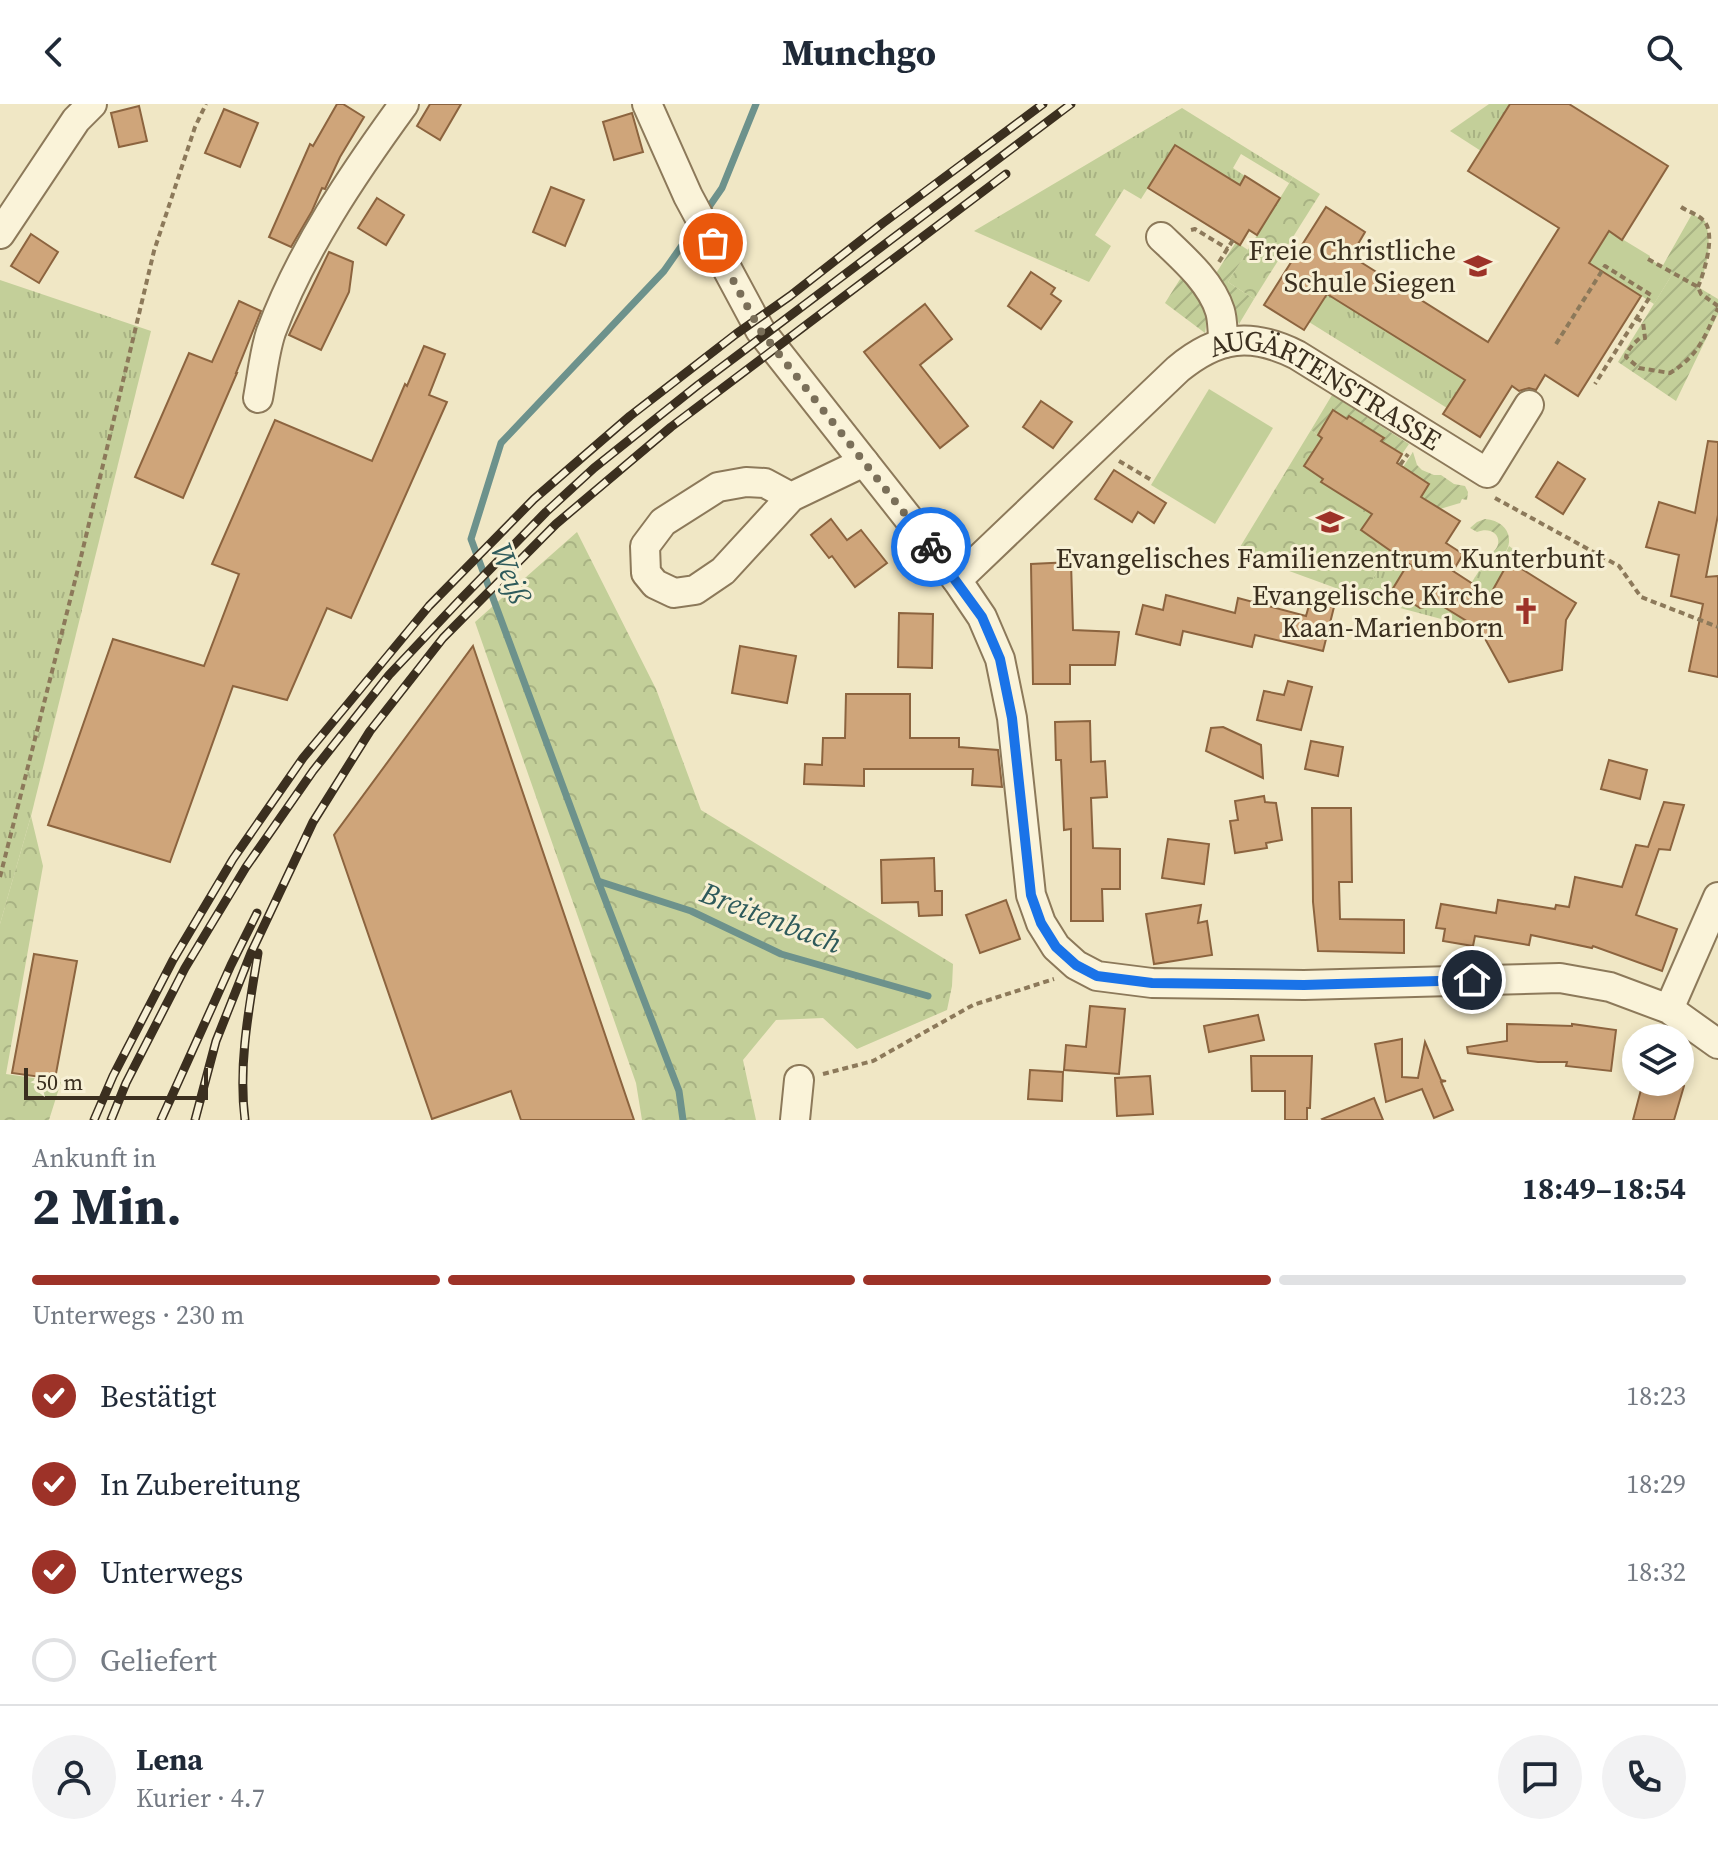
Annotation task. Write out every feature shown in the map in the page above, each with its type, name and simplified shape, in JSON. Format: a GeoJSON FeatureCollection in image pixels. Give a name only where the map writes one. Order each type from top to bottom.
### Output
{"type":"FeatureCollection","features":[{"type":"Feature","properties":{"kind":"street"},"geometry":{"type":"LineString","coordinates":[[0,234],[76,120],[92,104]]}},
{"type":"Feature","properties":{"kind":"street"},"geometry":{"type":"LineString","coordinates":[[258,398],[270,335],[298,269],[352,179],[404,104]]}},
{"type":"Feature","properties":{"kind":"street"},"geometry":{"type":"LineString","coordinates":[[647,104],[688,196],[760,330],[957,580],[982,617],[1000,659],[1012,718],[1031,895],[1041,923],[1056,947],[1076,965],[1097,976],[1152,983],[1304,985],[1560,978],[1610,987],[1669,1009],[1718,1044]]}},
{"type":"Feature","properties":{"kind":"street"},"geometry":{"type":"LineString","coordinates":[[1161,237],[1189,263],[1215,299],[1221,314],[1224,343]]}},
{"type":"Feature","properties":{"kind":"street","name":"AUGÄRTENSTRASSE"},"geometry":{"type":"LineString","coordinates":[[957,580],[1195,355],[1215,345],[1236,340],[1257,340],[1278,345],[1487,473]]}},
{"type":"Feature","properties":{"kind":"street"},"geometry":{"type":"LineString","coordinates":[[1487,473],[1529,405]]}},
{"type":"Feature","properties":{"kind":"street"},"geometry":{"type":"LineString","coordinates":[[791,497],[765,483],[746,482],[718,487],[663,522],[645,546],[646,573],[655,584],[674,593],[695,590],[723,571],[791,497],[864,462]]}},
{"type":"Feature","properties":{"kind":"street"},"geometry":{"type":"LineString","coordinates":[[1669,1009],[1718,897]]}},
{"type":"Feature","properties":{"kind":"street"},"geometry":{"type":"LineString","coordinates":[[795,1120],[799,1080]]}},
{"type":"Feature","properties":{"kind":"path"},"geometry":{"type":"LineString","coordinates":[[0,877],[154,251],[195,127],[206,104]]}},
{"type":"Feature","properties":{"kind":"path"},"geometry":{"type":"LineString","coordinates":[[1681,207],[1705,221],[1707,226],[1707,260],[1698,287]]}},
{"type":"Feature","properties":{"kind":"path"},"geometry":{"type":"LineString","coordinates":[[1217,266],[1233,240]]}},
{"type":"Feature","properties":{"kind":"path"},"geometry":{"type":"LineString","coordinates":[[1636,318],[1643,322],[1645,338],[1636,341],[1626,357],[1639,368],[1670,373],[1701,346],[1718,307],[1701,294],[1698,287],[1648,259]]}},
{"type":"Feature","properties":{"kind":"path"},"geometry":{"type":"LineString","coordinates":[[1556,344],[1605,266],[1651,295],[1595,384]]}},
{"type":"Feature","properties":{"kind":"path"},"geometry":{"type":"LineString","coordinates":[[1097,447],[1153,481]]}},
{"type":"Feature","properties":{"kind":"path"},"geometry":{"type":"LineString","coordinates":[[1400,465],[1407,455]]}},
{"type":"Feature","properties":{"kind":"path"},"geometry":{"type":"LineString","coordinates":[[1487,473],[1495,499],[1619,566],[1641,597],[1718,627]]}},
{"type":"Feature","properties":{"kind":"path"},"geometry":{"type":"LineString","coordinates":[[799,1080],[873,1061],[973,1005],[1055,979],[1076,965]]}},
{"type":"Feature","properties":{"kind":"green space"},"geometry":{"type":"Polygon","coordinates":[[[1489,104],[1510,104],[1481,151],[1450,131],[1489,104]]]}},
{"type":"Feature","properties":{"kind":"green space"},"geometry":{"type":"Polygon","coordinates":[[[1182,108],[1293,177],[1289,183],[1241,154],[1233,168],[1245,176],[1237,189],[1226,177],[1175,145],[1141,199],[1124,189],[1095,235],[1111,246],[1089,282],[974,231],[1182,108]]]}},
{"type":"Feature","properties":{"kind":"green space"},"geometry":{"type":"Polygon","coordinates":[[[1293,177],[1320,194],[1254,299],[1228,282],[1293,177]]]}},
{"type":"Feature","properties":{"kind":"green space"},"geometry":{"type":"Polygon","coordinates":[[[1692,214],[1705,221],[1709,238],[1706,263],[1698,287],[1718,299],[1718,314],[1676,401],[1618,362],[1673,273],[1662,267],[1692,214]]]}},
{"type":"Feature","properties":{"kind":"green space"},"geometry":{"type":"Polygon","coordinates":[[[1609,231],[1673,273],[1654,304],[1589,263],[1609,231]]]}},
{"type":"Feature","properties":{"kind":"green space"},"geometry":{"type":"Polygon","coordinates":[[[1236,242],[1248,250],[1228,282],[1254,299],[1239,324],[1229,298],[1213,278],[1236,242]]]}},
{"type":"Feature","properties":{"kind":"green space"},"geometry":{"type":"Polygon","coordinates":[[[1182,276],[1205,308],[1205,333],[1165,303],[1182,276]]]}},
{"type":"Feature","properties":{"kind":"green space"},"geometry":{"type":"Polygon","coordinates":[[[0,280],[151,331],[31,816],[0,924],[0,280]]]}},
{"type":"Feature","properties":{"kind":"green space"},"geometry":{"type":"Polygon","coordinates":[[[1327,294],[1465,380],[1447,408],[1309,322],[1327,294]]]}},
{"type":"Feature","properties":{"kind":"green space"},"geometry":{"type":"Polygon","coordinates":[[[1209,389],[1273,428],[1215,524],[1151,485],[1209,389]]]}},
{"type":"Feature","properties":{"kind":"green space"},"geometry":{"type":"Polygon","coordinates":[[[1332,395],[1409,444],[1402,454],[1381,441],[1383,437],[1350,416],[1347,419],[1333,411],[1318,435],[1311,430],[1332,395]]]}},
{"type":"Feature","properties":{"kind":"green space"},"geometry":{"type":"Polygon","coordinates":[[[1311,430],[1322,438],[1304,467],[1345,497],[1375,508],[1362,530],[1389,548],[1363,598],[1237,552],[1311,430]]]}},
{"type":"Feature","properties":{"kind":"green space"},"geometry":{"type":"Polygon","coordinates":[[[1413,452],[1422,470],[1465,486],[1467,500],[1462,499],[1460,503],[1440,509],[1421,497],[1429,484],[1403,467],[1413,452]]]}},
{"type":"Feature","properties":{"kind":"green space"},"geometry":{"type":"Polygon","coordinates":[[[1485,519],[1502,525],[1509,538],[1506,552],[1491,562],[1489,555],[1498,546],[1497,537],[1490,531],[1477,532],[1470,528],[1485,519]]]}},
{"type":"Feature","properties":{"kind":"green space"},"geometry":{"type":"Polygon","coordinates":[[[577,532],[656,689],[701,810],[953,964],[947,1010],[857,1049],[823,1018],[776,1020],[743,1060],[756,1120],[642,1120],[636,1083],[475,622],[577,532]]]}},
{"type":"Feature","properties":{"kind":"green space"},"geometry":{"type":"Polygon","coordinates":[[[1509,546],[1516,551],[1471,627],[1363,598],[1388,550],[1409,563],[1397,582],[1401,597],[1420,608],[1439,604],[1453,612],[1489,555],[1491,561],[1505,554],[1509,546]]]}},
{"type":"Feature","properties":{"kind":"green space"},"geometry":{"type":"Polygon","coordinates":[[[31,816],[43,866],[6,1074],[61,1082],[49,1120],[0,1120],[0,924],[31,816]]]}},
{"type":"Feature","properties":{"kind":"building"},"geometry":{"type":"Polygon","coordinates":[[[337,104],[343,104],[364,117],[291,247],[269,237],[310,144],[313,146],[337,104]]]}},
{"type":"Feature","properties":{"kind":"building"},"geometry":{"type":"Polygon","coordinates":[[[430,104],[461,104],[440,140],[417,126],[430,104]]]}},
{"type":"Feature","properties":{"kind":"building"},"geometry":{"type":"Polygon","coordinates":[[[1510,104],[1569,104],[1668,166],[1622,240],[1609,231],[1589,263],[1641,296],[1578,396],[1545,375],[1536,390],[1529,388],[1519,391],[1512,386],[1480,437],[1443,414],[1465,380],[1327,294],[1304,330],[1264,305],[1326,207],[1365,232],[1351,256],[1488,342],[1559,228],[1468,171],[1510,104]]]}},
{"type":"Feature","properties":{"kind":"building"},"geometry":{"type":"Polygon","coordinates":[[[139,106],[147,141],[119,147],[111,113],[139,106]]]}},
{"type":"Feature","properties":{"kind":"building"},"geometry":{"type":"Polygon","coordinates":[[[224,109],[258,123],[240,167],[205,153],[224,109]]]}},
{"type":"Feature","properties":{"kind":"building"},"geometry":{"type":"Polygon","coordinates":[[[632,113],[643,152],[614,160],[603,122],[632,113]]]}},
{"type":"Feature","properties":{"kind":"building"},"geometry":{"type":"Polygon","coordinates":[[[1175,145],[1240,185],[1245,176],[1280,198],[1257,235],[1249,230],[1240,245],[1148,188],[1175,145]]]}},
{"type":"Feature","properties":{"kind":"building"},"geometry":{"type":"Polygon","coordinates":[[[551,187],[584,200],[565,246],[533,232],[551,187]]]}},
{"type":"Feature","properties":{"kind":"building"},"geometry":{"type":"Polygon","coordinates":[[[377,198],[404,215],[386,245],[358,228],[377,198]]]}},
{"type":"Feature","properties":{"kind":"building"},"geometry":{"type":"Polygon","coordinates":[[[31,234],[58,252],[39,283],[11,266],[31,234]]]}},
{"type":"Feature","properties":{"kind":"building"},"geometry":{"type":"Polygon","coordinates":[[[329,252],[353,262],[349,292],[321,350],[289,335],[329,252]]]}},
{"type":"Feature","properties":{"kind":"building"},"geometry":{"type":"Polygon","coordinates":[[[1031,272],[1055,288],[1051,294],[1061,301],[1041,329],[1008,306],[1031,272]]]}},
{"type":"Feature","properties":{"kind":"building"},"geometry":{"type":"Polygon","coordinates":[[[239,301],[261,311],[183,498],[135,477],[189,353],[212,362],[239,301]]]}},
{"type":"Feature","properties":{"kind":"building"},"geometry":{"type":"Polygon","coordinates":[[[925,304],[952,339],[920,365],[968,426],[940,448],[864,352],[925,304]]]}},
{"type":"Feature","properties":{"kind":"building"},"geometry":{"type":"Polygon","coordinates":[[[424,346],[445,354],[429,395],[447,402],[351,618],[327,608],[287,700],[233,686],[170,862],[48,825],[113,639],[204,666],[239,574],[212,564],[275,420],[372,461],[424,346]]]}},
{"type":"Feature","properties":{"kind":"building"},"geometry":{"type":"Polygon","coordinates":[[[1041,401],[1072,422],[1053,448],[1023,427],[1041,401]]]}},
{"type":"Feature","properties":{"kind":"building"},"geometry":{"type":"Polygon","coordinates":[[[1333,410],[1347,419],[1349,416],[1384,438],[1381,441],[1402,454],[1397,463],[1429,484],[1421,497],[1460,521],[1446,543],[1463,554],[1453,571],[1490,595],[1509,561],[1576,603],[1566,620],[1562,670],[1509,682],[1483,635],[1471,627],[1473,625],[1439,604],[1420,608],[1392,590],[1406,567],[1412,566],[1361,530],[1372,514],[1321,482],[1323,479],[1304,466],[1322,438],[1318,435],[1333,410]]]}},
{"type":"Feature","properties":{"kind":"building"},"geometry":{"type":"Polygon","coordinates":[[[1708,441],[1718,442],[1718,515],[1706,577],[1718,576],[1718,677],[1689,671],[1703,604],[1671,596],[1679,555],[1646,547],[1659,502],[1695,513],[1708,441]]]}},
{"type":"Feature","properties":{"kind":"building"},"geometry":{"type":"Polygon","coordinates":[[[1558,462],[1585,479],[1563,514],[1536,497],[1558,462]]]}},
{"type":"Feature","properties":{"kind":"building"},"geometry":{"type":"Polygon","coordinates":[[[1114,470],[1166,503],[1154,523],[1138,512],[1132,522],[1095,499],[1114,470]]]}},
{"type":"Feature","properties":{"kind":"building"},"geometry":{"type":"Polygon","coordinates":[[[831,519],[847,540],[861,530],[887,563],[855,587],[832,556],[829,558],[811,535],[831,519]]]}},
{"type":"Feature","properties":{"kind":"building"},"geometry":{"type":"Polygon","coordinates":[[[1071,562],[1073,630],[1119,632],[1115,665],[1070,665],[1070,684],[1033,684],[1031,564],[1071,562]]]}},
{"type":"Feature","properties":{"kind":"building"},"geometry":{"type":"Polygon","coordinates":[[[1166,595],[1235,613],[1238,598],[1306,616],[1310,602],[1334,607],[1323,651],[1255,635],[1252,647],[1183,631],[1180,645],[1136,634],[1143,605],[1163,610],[1166,595]]]}},
{"type":"Feature","properties":{"kind":"building"},"geometry":{"type":"Polygon","coordinates":[[[899,613],[933,614],[932,668],[898,667],[899,613]]]}},
{"type":"Feature","properties":{"kind":"building"},"geometry":{"type":"Polygon","coordinates":[[[473,646],[634,1120],[521,1120],[511,1091],[432,1119],[334,835],[473,646]]]}},
{"type":"Feature","properties":{"kind":"building"},"geometry":{"type":"Polygon","coordinates":[[[740,646],[796,656],[787,703],[732,693],[740,646]]]}},
{"type":"Feature","properties":{"kind":"building"},"geometry":{"type":"Polygon","coordinates":[[[1288,681],[1312,687],[1301,730],[1257,720],[1264,691],[1284,695],[1288,681]]]}},
{"type":"Feature","properties":{"kind":"building"},"geometry":{"type":"Polygon","coordinates":[[[846,694],[910,694],[910,738],[959,738],[959,747],[998,750],[1002,787],[972,785],[973,769],[864,769],[864,786],[804,784],[805,764],[822,765],[823,738],[845,738],[846,694]]]}},
{"type":"Feature","properties":{"kind":"building"},"geometry":{"type":"Polygon","coordinates":[[[1090,721],[1091,762],[1105,761],[1107,797],[1091,798],[1093,848],[1120,849],[1120,889],[1102,889],[1103,921],[1071,921],[1071,829],[1064,830],[1061,760],[1056,760],[1055,722],[1090,721]]]}},
{"type":"Feature","properties":{"kind":"building"},"geometry":{"type":"Polygon","coordinates":[[[1223,727],[1261,745],[1263,778],[1206,751],[1211,728],[1223,727]]]}},
{"type":"Feature","properties":{"kind":"building"},"geometry":{"type":"Polygon","coordinates":[[[1311,741],[1343,747],[1338,776],[1305,769],[1311,741]]]}},
{"type":"Feature","properties":{"kind":"building"},"geometry":{"type":"Polygon","coordinates":[[[1609,760],[1647,770],[1640,799],[1601,789],[1609,760]]]}},
{"type":"Feature","properties":{"kind":"building"},"geometry":{"type":"Polygon","coordinates":[[[1264,796],[1265,802],[1276,803],[1282,840],[1266,843],[1267,848],[1235,853],[1230,821],[1238,820],[1235,801],[1264,796]]]}},
{"type":"Feature","properties":{"kind":"building"},"geometry":{"type":"Polygon","coordinates":[[[1664,802],[1684,805],[1670,850],[1659,849],[1636,915],[1677,929],[1662,971],[1593,946],[1531,935],[1529,945],[1475,936],[1473,946],[1443,941],[1445,929],[1436,928],[1441,904],[1496,913],[1498,900],[1555,909],[1556,905],[1569,907],[1575,877],[1622,887],[1636,845],[1648,847],[1664,802]]]}},
{"type":"Feature","properties":{"kind":"building"},"geometry":{"type":"Polygon","coordinates":[[[1312,808],[1351,808],[1352,882],[1339,882],[1340,919],[1404,920],[1404,953],[1318,951],[1313,902],[1312,808]]]}},
{"type":"Feature","properties":{"kind":"building"},"geometry":{"type":"Polygon","coordinates":[[[1168,839],[1209,844],[1204,884],[1162,878],[1168,839]]]}},
{"type":"Feature","properties":{"kind":"building"},"geometry":{"type":"Polygon","coordinates":[[[934,858],[935,891],[942,891],[942,915],[919,916],[918,902],[882,903],[881,860],[934,858]]]}},
{"type":"Feature","properties":{"kind":"building"},"geometry":{"type":"Polygon","coordinates":[[[1006,900],[1020,939],[980,953],[966,915],[1006,900]]]}},
{"type":"Feature","properties":{"kind":"building"},"geometry":{"type":"Polygon","coordinates":[[[1201,905],[1198,923],[1207,921],[1212,955],[1154,964],[1146,914],[1201,905]]]}},
{"type":"Feature","properties":{"kind":"building"},"geometry":{"type":"Polygon","coordinates":[[[34,954],[77,961],[55,1079],[12,1073],[34,954]]]}},
{"type":"Feature","properties":{"kind":"building"},"geometry":{"type":"Polygon","coordinates":[[[1090,1006],[1125,1009],[1119,1074],[1064,1070],[1066,1045],[1086,1047],[1090,1006]]]}},
{"type":"Feature","properties":{"kind":"building"},"geometry":{"type":"Polygon","coordinates":[[[1258,1015],[1264,1040],[1209,1052],[1204,1026],[1258,1015]]]}},
{"type":"Feature","properties":{"kind":"building"},"geometry":{"type":"Polygon","coordinates":[[[1507,1024],[1572,1024],[1616,1030],[1611,1071],[1566,1066],[1567,1062],[1538,1062],[1468,1053],[1467,1047],[1507,1041],[1507,1024]]]}},
{"type":"Feature","properties":{"kind":"building"},"geometry":{"type":"Polygon","coordinates":[[[1402,1039],[1402,1077],[1418,1078],[1425,1042],[1441,1080],[1446,1081],[1441,1082],[1453,1110],[1434,1118],[1422,1089],[1386,1102],[1375,1044],[1402,1039]]]}},
{"type":"Feature","properties":{"kind":"building"},"geometry":{"type":"Polygon","coordinates":[[[1251,1056],[1312,1056],[1307,1120],[1285,1120],[1285,1091],[1252,1091],[1251,1056]]]}},
{"type":"Feature","properties":{"kind":"building"},"geometry":{"type":"Polygon","coordinates":[[[1030,1070],[1063,1072],[1062,1101],[1028,1099],[1030,1070]]]}},
{"type":"Feature","properties":{"kind":"building"},"geometry":{"type":"Polygon","coordinates":[[[1150,1076],[1153,1114],[1117,1116],[1115,1078],[1150,1076]]]}},
{"type":"Feature","properties":{"kind":"building"},"geometry":{"type":"Polygon","coordinates":[[[1639,1096],[1681,1096],[1674,1120],[1633,1120],[1639,1096]]]}},
{"type":"Feature","properties":{"kind":"building"},"geometry":{"type":"Polygon","coordinates":[[[1374,1098],[1383,1120],[1322,1119],[1374,1098]]]}},
{"type":"Feature","properties":{"kind":"waterway","name":"Weiß"},"geometry":{"type":"LineString","coordinates":[[704,214],[722,188],[756,104]]}},
{"type":"Feature","properties":{"kind":"waterway","name":"Weiß"},"geometry":{"type":"LineString","coordinates":[[683,1120],[679,1091],[471,539],[501,443],[664,271],[697,224]]}},
{"type":"Feature","properties":{"kind":"waterway","name":"Breitenbach"},"geometry":{"type":"LineString","coordinates":[[598,881],[691,911],[781,954],[928,996]]}},
{"type":"Feature","properties":{"kind":"railway"},"geometry":{"type":"LineString","coordinates":[[94,1120],[113,1076],[173,960],[233,859],[303,758],[429,606],[534,499],[630,416],[1043,104]]}},
{"type":"Feature","properties":{"kind":"railway"},"geometry":{"type":"LineString","coordinates":[[111,1120],[126,1083],[185,968],[246,867],[313,771],[389,675],[457,603],[594,468],[698,385],[1071,104]]}},
{"type":"Feature","properties":{"kind":"railway"},"geometry":{"type":"LineString","coordinates":[[195,1120],[216,1041],[251,953],[313,822],[370,731],[443,638],[556,524],[671,427],[1006,174]]}},
{"type":"Feature","properties":{"kind":"railway"},"geometry":{"type":"LineString","coordinates":[[161,1120],[257,913]]}},
{"type":"Feature","properties":{"kind":"railway"},"geometry":{"type":"LineString","coordinates":[[245,1120],[244,1057],[258,953]]}},
{"type":"Feature","properties":{"kind":"way so far"},"geometry":{"type":"LineString","coordinates":[[713,243],[760,330],[931,547]]}},
{"type":"Feature","properties":{"kind":"place","name":"Freie Christliche Schule Siegen"},"geometry":{"type":"Point","coordinates":[1478,266]}},
{"type":"Feature","properties":{"kind":"place","name":"Evangelisches Familienzentrum Kunterbunt"},"geometry":{"type":"Point","coordinates":[1330,522]}},
{"type":"Feature","properties":{"kind":"place","name":"Evangelische Kirche Kaan-Marienborn"},"geometry":{"type":"Point","coordinates":[1526,611]}},
{"type":"Feature","properties":{"kind":"route"},"geometry":{"type":"LineString","coordinates":[[931,547],[982,617],[1000,659],[1012,718],[1031,895],[1041,923],[1056,947],[1076,965],[1097,976],[1152,983],[1304,985],[1472,980]]}}]}
